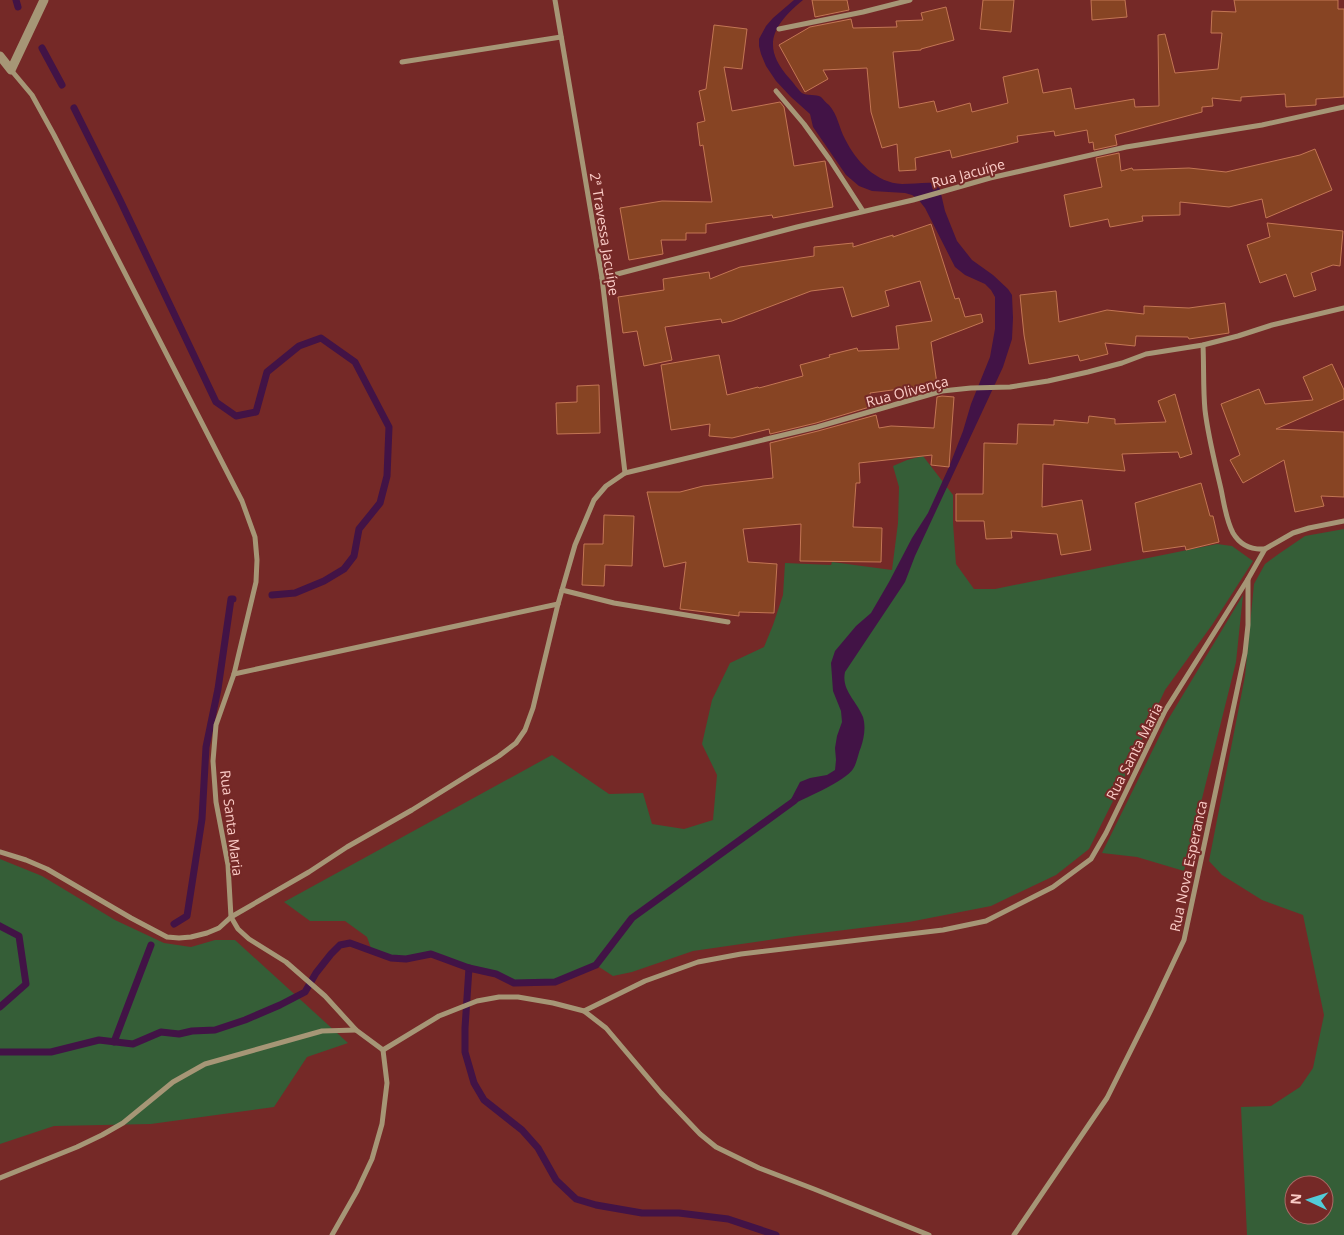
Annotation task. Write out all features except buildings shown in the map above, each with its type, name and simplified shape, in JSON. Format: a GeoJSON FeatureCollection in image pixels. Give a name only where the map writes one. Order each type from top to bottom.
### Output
{"type":"FeatureCollection","features":[{"type":"Feature","properties":{"kind":"street"},"geometry":{"type":"LineString","coordinates":[[0,56],[11,70],[44,0]]}},
{"type":"Feature","properties":{"kind":"street","name":"2ª Travessa Jacuípe"},"geometry":{"type":"LineString","coordinates":[[555,0],[602,278],[625,473]]}},
{"type":"Feature","properties":{"kind":"street"},"geometry":{"type":"LineString","coordinates":[[779,29],[863,12],[910,0]]}},
{"type":"Feature","properties":{"kind":"street"},"geometry":{"type":"LineString","coordinates":[[402,62],[561,36]]}},
{"type":"Feature","properties":{"kind":"street","name":"Rua Santa Maria"},"geometry":{"type":"LineString","coordinates":[[11,70],[32,95],[54,135],[242,501],[255,537],[256,582],[234,674],[216,725],[213,761],[216,802],[228,865],[231,917]]}},
{"type":"Feature","properties":{"kind":"street"},"geometry":{"type":"LineString","coordinates":[[776,91],[815,138],[863,211]]}},
{"type":"Feature","properties":{"kind":"street","name":"Rua Jacuípe"},"geometry":{"type":"LineString","coordinates":[[602,278],[797,227],[913,200],[990,178],[1126,147],[1262,125],[1344,107]]}},
{"type":"Feature","properties":{"kind":"street","name":"Rua Olivença"},"geometry":{"type":"LineString","coordinates":[[0,852],[47,869],[167,937],[179,938],[207,933],[219,928],[231,917],[420,805],[499,756],[516,742],[525,730],[533,708],[562,590],[576,545],[594,500],[606,486],[625,473],[818,427],[942,391],[1004,387],[1088,372],[1146,354],[1204,345],[1272,325],[1344,308]]}},
{"type":"Feature","properties":{"kind":"street"},"geometry":{"type":"LineString","coordinates":[[1204,345],[1205,411],[1210,440],[1227,517],[1232,532],[1239,541],[1256,550],[1265,549],[1293,533],[1344,521]]}},
{"type":"Feature","properties":{"kind":"street","name":"Rua Santa Maria"},"geometry":{"type":"LineString","coordinates":[[584,1011],[645,981],[698,962],[741,954],[943,930],[986,922],[1053,888],[1091,859],[1106,833],[1165,711],[1265,549]]}},
{"type":"Feature","properties":{"kind":"street","name":"Rua Nova Esperanca"},"geometry":{"type":"LineString","coordinates":[[1014,1235],[1107,1098],[1184,940],[1245,653],[1248,625],[1248,579]]}},
{"type":"Feature","properties":{"kind":"street"},"geometry":{"type":"LineString","coordinates":[[562,590],[614,603],[728,622]]}},
{"type":"Feature","properties":{"kind":"street"},"geometry":{"type":"LineString","coordinates":[[234,674],[558,604]]}},
{"type":"Feature","properties":{"kind":"street"},"geometry":{"type":"LineString","coordinates":[[231,917],[238,929],[249,939],[286,962],[322,993],[356,1030],[383,1050],[387,1083],[382,1124],[372,1159],[332,1235]]}},
{"type":"Feature","properties":{"kind":"street"},"geometry":{"type":"LineString","coordinates":[[383,1050],[439,1016],[477,1001],[518,997],[584,1011],[606,1028],[671,1104],[700,1134],[716,1147],[759,1168],[928,1235]]}},
{"type":"Feature","properties":{"kind":"street"},"geometry":{"type":"LineString","coordinates":[[0,1178],[102,1135],[123,1123],[173,1082],[205,1064],[322,1031],[356,1030]]}},
{"type":"Feature","properties":{"kind":"green space"},"geometry":{"type":"Polygon","coordinates":[[[923,456],[953,495],[956,564],[974,589],[995,589],[1217,544],[1232,546],[1253,561],[1212,625],[1165,690],[1089,849],[1056,875],[991,906],[909,922],[693,951],[632,972],[613,976],[596,965],[555,982],[514,983],[496,974],[469,968],[431,954],[406,959],[391,958],[372,951],[367,937],[345,921],[310,921],[284,902],[552,755],[609,794],[643,793],[652,824],[684,829],[713,820],[717,775],[702,744],[712,700],[730,663],[764,647],[783,595],[785,563],[831,565],[832,562],[892,570],[898,523],[899,487],[893,466],[923,456]]]}},
{"type":"Feature","properties":{"kind":"green space"},"geometry":{"type":"Polygon","coordinates":[[[1344,529],[1344,1235],[1247,1235],[1241,1107],[1271,1106],[1300,1087],[1313,1068],[1324,1015],[1303,915],[1262,900],[1222,875],[1209,861],[1245,676],[1254,584],[1265,564],[1305,536],[1344,529]]]}},
{"type":"Feature","properties":{"kind":"green space"},"geometry":{"type":"Polygon","coordinates":[[[1243,595],[1236,662],[1184,871],[1137,857],[1102,853],[1166,723],[1243,595]]]}},
{"type":"Feature","properties":{"kind":"green space"},"geometry":{"type":"Polygon","coordinates":[[[0,859],[42,876],[115,920],[164,943],[191,947],[215,940],[235,940],[348,1043],[307,1057],[274,1107],[151,1124],[54,1126],[0,1144],[0,859]]]}},
{"type":"Feature","properties":{"kind":"shaded area"},"geometry":{"type":"Polygon","coordinates":[[[794,0],[803,0],[784,18],[774,36],[775,56],[781,67],[802,93],[819,96],[829,105],[855,155],[875,175],[893,183],[936,183],[939,185],[945,211],[957,241],[972,260],[1008,289],[1012,295],[1013,318],[1012,339],[1003,367],[915,556],[905,582],[845,672],[844,678],[847,690],[863,717],[864,725],[863,740],[854,767],[842,779],[787,807],[800,782],[827,775],[835,770],[835,748],[842,722],[841,711],[833,691],[831,663],[835,651],[856,626],[871,613],[912,538],[928,513],[949,467],[990,357],[995,329],[995,297],[991,290],[985,284],[965,275],[955,267],[925,208],[918,199],[905,193],[872,191],[859,186],[846,175],[813,127],[810,114],[776,81],[766,66],[761,54],[759,39],[773,18],[794,0]]]}},
{"type":"Feature","properties":{"kind":"waterway"},"geometry":{"type":"LineString","coordinates":[[16,0],[18,7]]}},
{"type":"Feature","properties":{"kind":"waterway"},"geometry":{"type":"LineString","coordinates":[[42,48],[62,85]]}},
{"type":"Feature","properties":{"kind":"waterway"},"geometry":{"type":"LineString","coordinates":[[74,108],[216,402],[236,416],[256,412],[267,372],[299,346],[321,338],[355,362],[389,427],[387,476],[380,503],[359,529],[354,556],[344,569],[324,581],[295,593],[272,595]]}},
{"type":"Feature","properties":{"kind":"waterway"},"geometry":{"type":"LineString","coordinates":[[174,924],[187,916],[202,819],[206,747],[218,689],[231,599],[233,599]]}},
{"type":"Feature","properties":{"kind":"waterway"},"geometry":{"type":"LineString","coordinates":[[0,1052],[51,1052],[99,1040],[133,1044],[161,1032],[179,1034],[192,1031],[215,1030],[245,1020],[305,992],[316,973],[331,954],[340,945],[350,943],[391,958],[406,959],[431,954],[469,968],[496,974],[514,983],[555,982],[596,965],[632,918],[794,801]]}},
{"type":"Feature","properties":{"kind":"waterway"},"geometry":{"type":"LineString","coordinates":[[0,926],[19,936],[26,984],[0,1007]]}},
{"type":"Feature","properties":{"kind":"waterway"},"geometry":{"type":"LineString","coordinates":[[114,1042],[151,945]]}},
{"type":"Feature","properties":{"kind":"waterway"},"geometry":{"type":"LineString","coordinates":[[469,968],[465,1052],[474,1083],[484,1100],[522,1130],[538,1148],[556,1180],[576,1199],[596,1205],[642,1213],[679,1213],[728,1219],[776,1235]]}}]}
